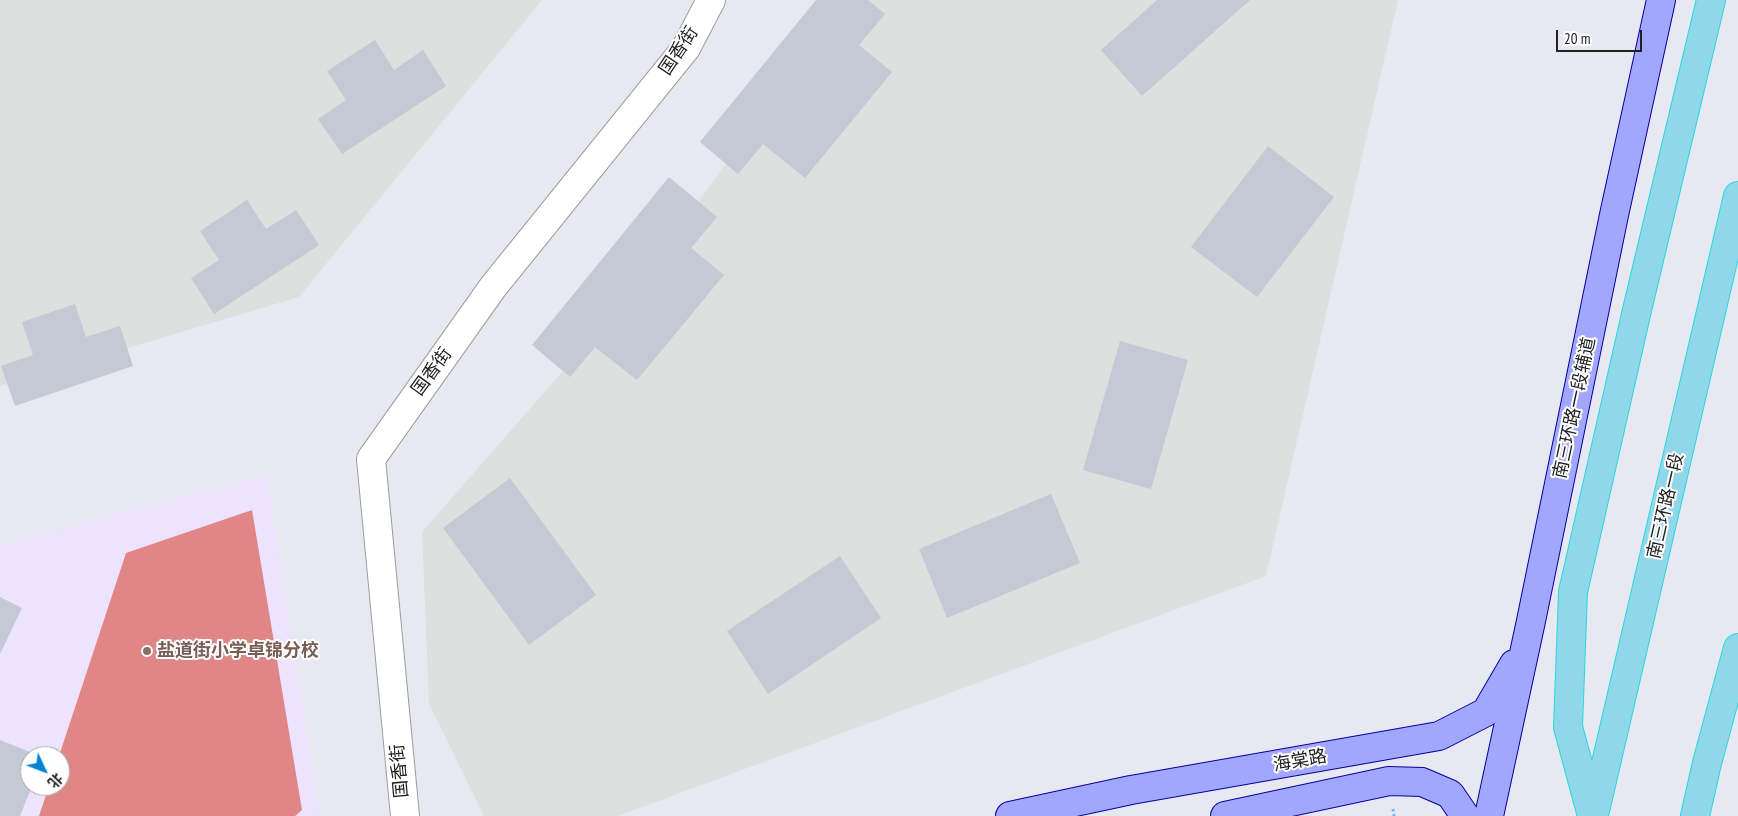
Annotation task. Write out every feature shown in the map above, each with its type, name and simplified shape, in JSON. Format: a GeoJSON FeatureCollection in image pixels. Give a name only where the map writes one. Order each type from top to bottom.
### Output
{"type":"FeatureCollection","features":[{"type":"Feature","properties":{"kind":"highway"},"geometry":{"type":"LineString","coordinates":[[1593,816],[1568,727],[1573,592],[1637,310],[1711,0]]}},
{"type":"Feature","properties":{"kind":"highway","name":"南三环路一段"},"geometry":{"type":"LineString","coordinates":[[1593,816],[1738,196]]}},
{"type":"Feature","properties":{"kind":"highway"},"geometry":{"type":"LineString","coordinates":[[1695,816],[1707,763],[1738,648]]}},
{"type":"Feature","properties":{"kind":"main road","name":"南三环路一段辅道"},"geometry":{"type":"LineString","coordinates":[[1489,816],[1614,215],[1661,0]]}},
{"type":"Feature","properties":{"kind":"main road","name":"海棠路"},"geometry":{"type":"LineString","coordinates":[[1010,816],[1131,790],[1439,736],[1486,712],[1511,672],[1531,621]]}},
{"type":"Feature","properties":{"kind":"main road"},"geometry":{"type":"LineString","coordinates":[[1226,816],[1390,781],[1422,782],[1450,794],[1464,816]]}},
{"type":"Feature","properties":{"kind":"street","name":"国香街"},"geometry":{"type":"LineString","coordinates":[[405,816],[370,459],[493,288],[686,48],[711,0]]}},
{"type":"Feature","properties":{"kind":"shaded area"},"geometry":{"type":"Polygon","coordinates":[[[0,0],[542,0],[299,297],[0,386],[0,0]]]}},
{"type":"Feature","properties":{"kind":"shaded area"},"geometry":{"type":"Polygon","coordinates":[[[847,0],[1398,0],[1266,576],[618,816],[484,816],[429,704],[422,532],[631,293],[847,0]]]}},
{"type":"Feature","properties":{"kind":"shaded area","name":"盐道街小学卓锦分校"},"geometry":{"type":"Polygon","coordinates":[[[266,476],[319,816],[0,816],[0,545],[266,476]]]}},
{"type":"Feature","properties":{"kind":"shaded area","name":"盐道街小学卓锦分校"},"geometry":{"type":"Polygon","coordinates":[[[252,510],[302,810],[295,816],[39,816],[46,796],[70,796],[70,746],[62,746],[126,553],[252,510]]]}},
{"type":"Feature","properties":{"kind":"building"},"geometry":{"type":"Polygon","coordinates":[[[816,0],[868,0],[885,14],[859,45],[892,72],[805,178],[763,144],[738,174],[700,142],[816,0]]]}},
{"type":"Feature","properties":{"kind":"building"},"geometry":{"type":"Polygon","coordinates":[[[1157,0],[1250,0],[1142,96],[1101,50],[1157,0]]]}},
{"type":"Feature","properties":{"kind":"building"},"geometry":{"type":"Polygon","coordinates":[[[375,40],[394,70],[423,50],[446,86],[342,154],[318,119],[346,100],[327,71],[375,40]]]}},
{"type":"Feature","properties":{"kind":"building"},"geometry":{"type":"Polygon","coordinates":[[[1268,146],[1334,197],[1257,297],[1191,247],[1268,146]]]}},
{"type":"Feature","properties":{"kind":"building"},"geometry":{"type":"Polygon","coordinates":[[[669,177],[717,217],[691,248],[724,275],[637,380],[595,347],[570,377],[532,345],[669,177]]]}},
{"type":"Feature","properties":{"kind":"building"},"geometry":{"type":"Polygon","coordinates":[[[247,200],[266,229],[296,210],[319,245],[214,314],[191,278],[219,260],[200,231],[247,200]]]}},
{"type":"Feature","properties":{"kind":"building"},"geometry":{"type":"Polygon","coordinates":[[[75,304],[86,337],[120,326],[133,366],[15,406],[1,366],[33,355],[22,322],[75,304]]]}},
{"type":"Feature","properties":{"kind":"building"},"geometry":{"type":"Polygon","coordinates":[[[1120,341],[1188,360],[1151,489],[1083,470],[1120,341]]]}},
{"type":"Feature","properties":{"kind":"building"},"geometry":{"type":"Polygon","coordinates":[[[510,478],[596,595],[529,645],[443,528],[510,478]]]}},
{"type":"Feature","properties":{"kind":"building"},"geometry":{"type":"Polygon","coordinates":[[[1051,494],[1080,563],[947,618],[919,549],[1051,494]]]}},
{"type":"Feature","properties":{"kind":"building"},"geometry":{"type":"Polygon","coordinates":[[[840,556],[881,618],[768,694],[727,631],[840,556]]]}},
{"type":"Feature","properties":{"kind":"building"},"geometry":{"type":"Polygon","coordinates":[[[0,597],[22,608],[0,654],[0,597]]]}},
{"type":"Feature","properties":{"kind":"building"},"geometry":{"type":"Polygon","coordinates":[[[0,740],[20,748],[20,796],[28,796],[20,816],[0,816],[0,740]]]}},
{"type":"Feature","properties":{"kind":"place","name":"盐道街小学卓锦分校"},"geometry":{"type":"Point","coordinates":[147,651]}}]}
